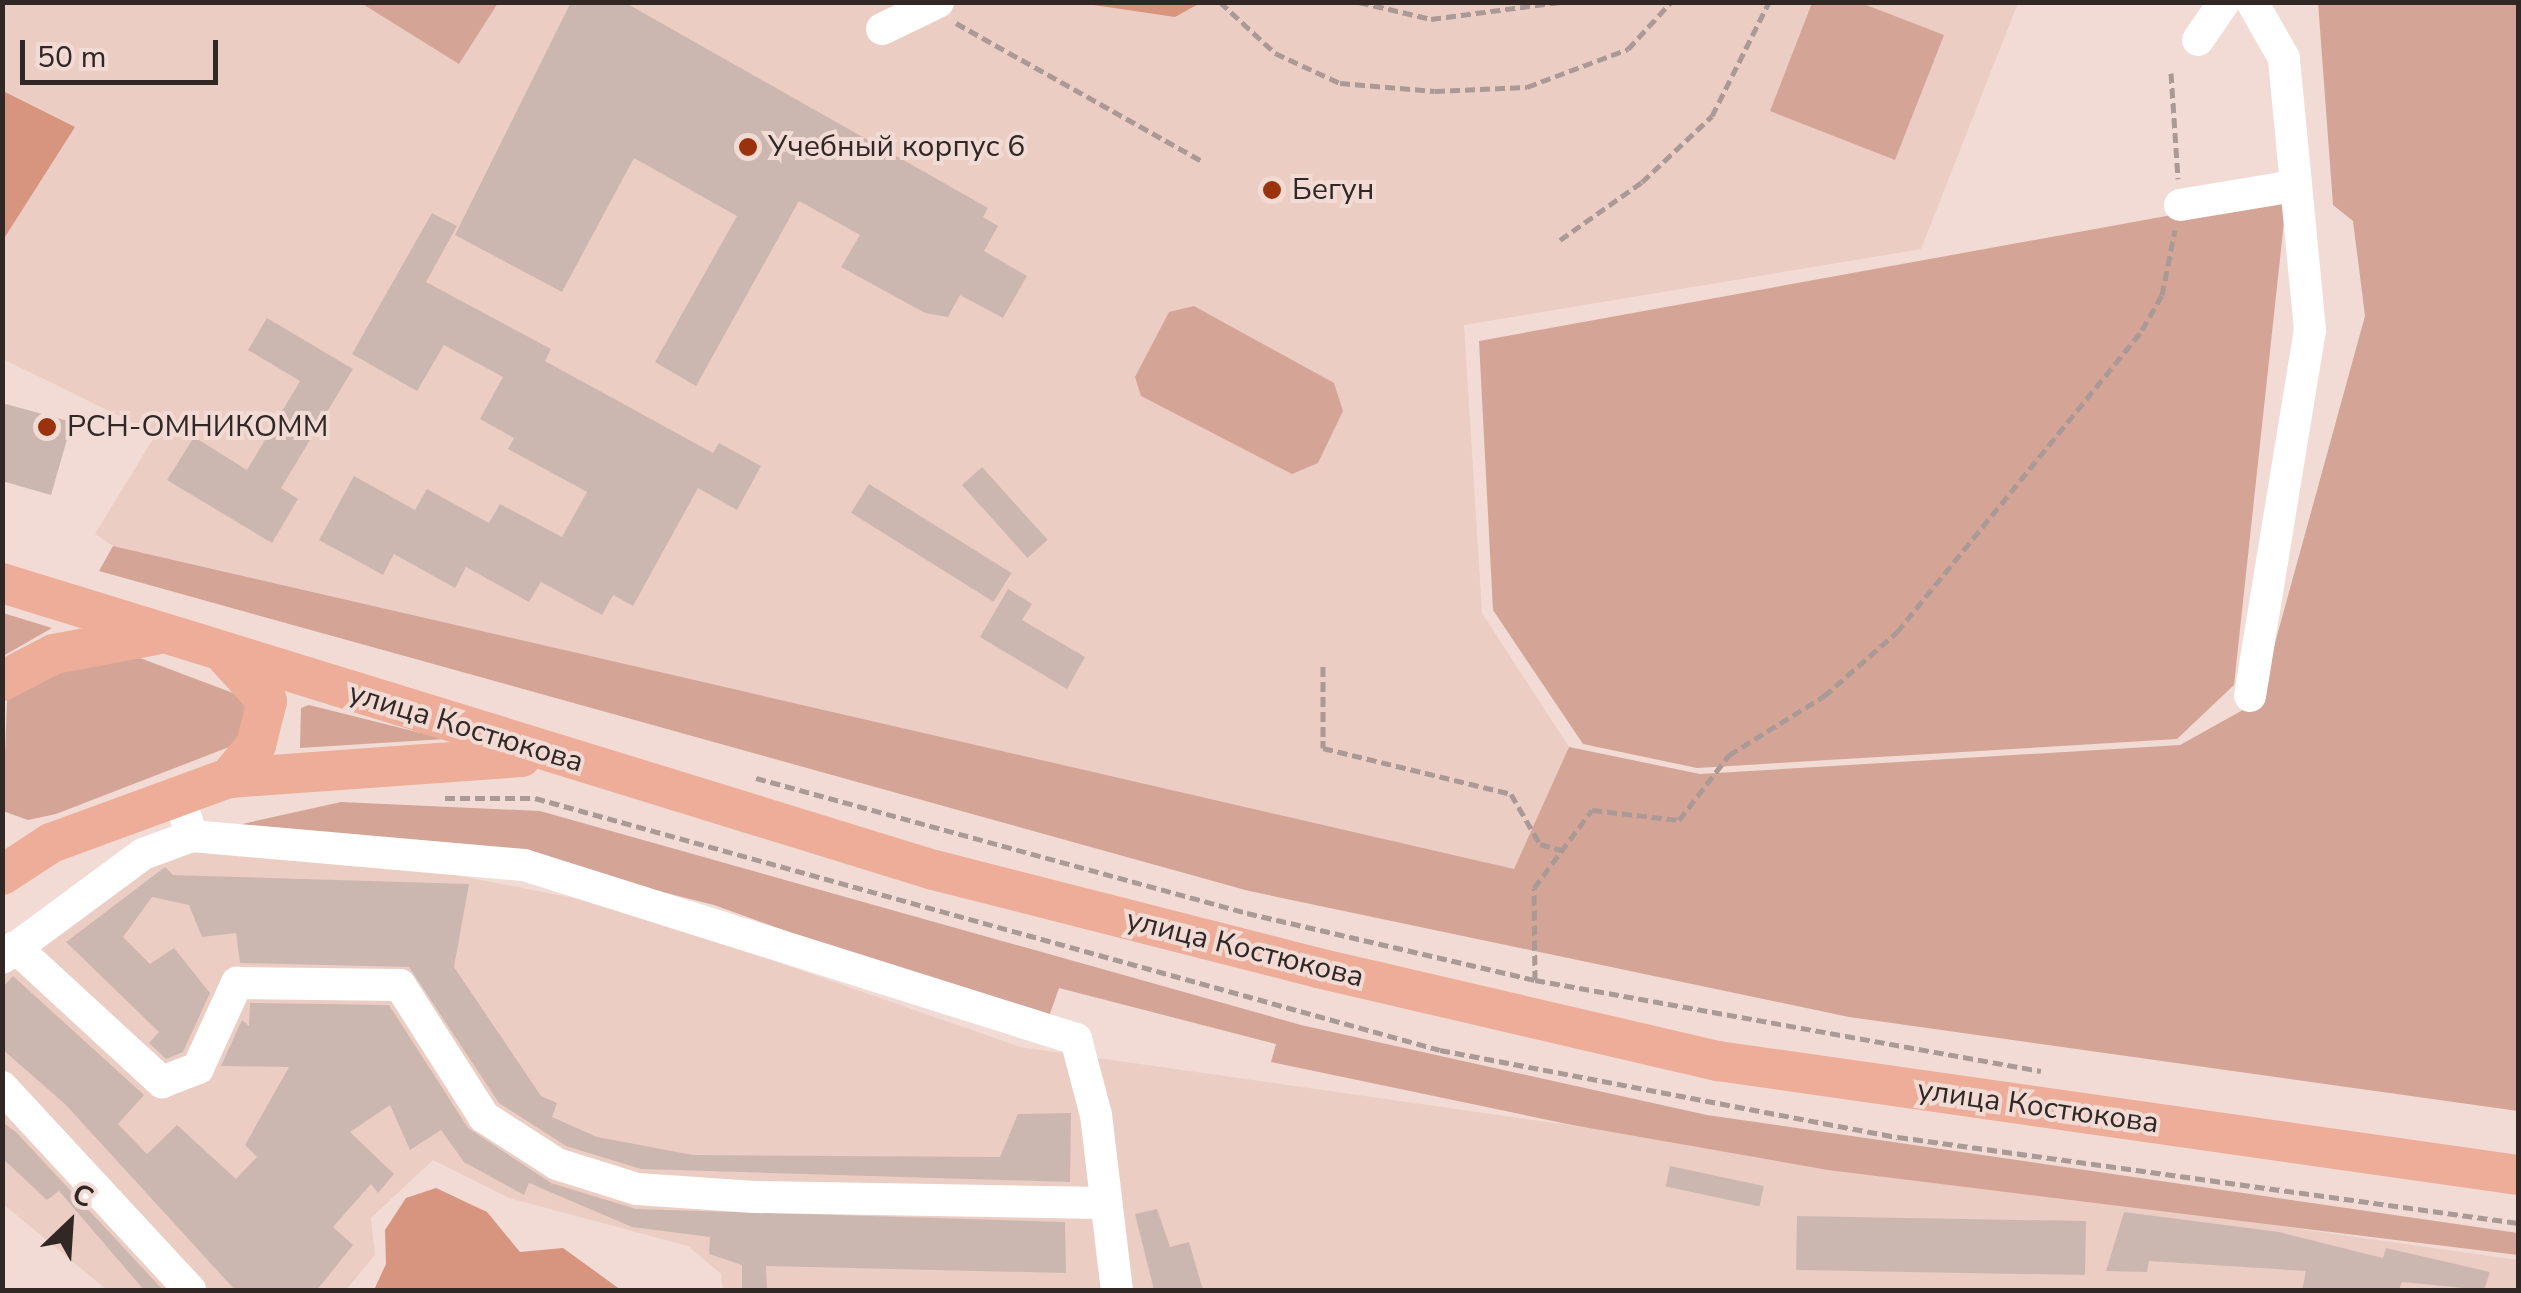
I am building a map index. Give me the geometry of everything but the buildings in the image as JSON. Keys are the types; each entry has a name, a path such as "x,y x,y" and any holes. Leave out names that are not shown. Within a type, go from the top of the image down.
{"main road":[{"name":"улица Костюкова","path":"2,583 934,870 1718,1061 2518,1175"},
{"path":"2,680 54,654 164,634"},
{"path":"220,652 254,677 267,700 256,744 230,778"},
{"path":"2,875 51,843 230,778 431,757 560,757"},
{"path":"2,845 51,843"}],"street":[{"path":"2198,40 2224,2"},
{"path":"2250,696 2310,330 2293,186 2284,58 2252,2"},
{"path":"882,29 935,6"},
{"path":"2180,205 2293,186"},
{"path":"178,794 192,836"},
{"path":"1101,1202 756,1197 637,1189 589,1174 484,1117 400,984 237,983 198,1068 162,1082 9,953 142,854 192,836 524,865 1076,1039 1096,1115 1101,1202 1118,1290"},
{"path":"2,1086 190,1290"}],"path":[{"path":"1220,2 1275,52 1340,84 1435,91 1544,81 1628,49 1670,2"},
{"path":"1358,2 1431,19 1560,2"},
{"path":"1560,240 1642,182 1712,116 1770,2"},
{"path":"935,6 1202,160"},
{"path":"1535,980 1534,888 1592,810 1679,820 1729,755 1824,696 1897,632 2142,330 2162,295 2180,205 2171,73"},
{"path":"1322,666 1323,748 1510,794 1540,844 1565,851"},
{"path":"736,772 1247,913 1535,980 2050,1072"}],"shaded area":[{"path":"1080,2 1202,2 1175,17 1080,3"},
{"path":"2318,2 2518,3 2518,1111 1849,1017 1249,891 99,571 113,546 1514,869 1569,747 1700,774 2180,745 2259,701 2365,316 2353,221 2333,205"},
{"path":"3,3 2018,3 1921,249 1464,325 1482,613 1569,747 1514,870 113,546 95,534 156,434 3,359"},
{"path":"361,3 498,3 459,64"},
{"path":"1812,3 1861,3 1944,35 1895,160 1770,111"},
{"path":"3,91 75,127 3,240"},
{"path":"2287,194 2234,685 2177,739 1697,768 1583,744 1493,610 1479,341"},
{"path":"1194,306 1334,383 1343,411 1318,463 1292,474 1141,396 1135,377 1169,312"},
{"path":"3,613 52,628 3,656"},
{"path":"140,658 241,696 248,715 242,742 56,814 28,820 3,811 7,699 56,669"},
{"path":"309,705 445,739 300,748 301,708"},
{"path":"341,802 540,811 1301,1025 1707,1115 2518,1233 2518,1255 1828,1170 1572,1125 1271,1062 1276,1044 1059,988 1046,1025 714,905 528,858 224,828"},
{"path":"171,846 419,868 620,907 1020,1047 2518,1260 2518,1290 723,1290 721,1274 688,1246 509,1198 433,1160 371,1218 375,1255 346,1290 107,1290 3,1204 3,946"},
{"path":"436,1188 487,1212 520,1252 563,1248 621,1290 374,1290 386,1264 385,1230 406,1198"}],"place":[{"name":"Учебный корпус 6","path":"748,147"},
{"name":"Бегун","path":"1272,190"},
{"name":"РСН-ОМНИКОММ","path":"47,427"}]}
